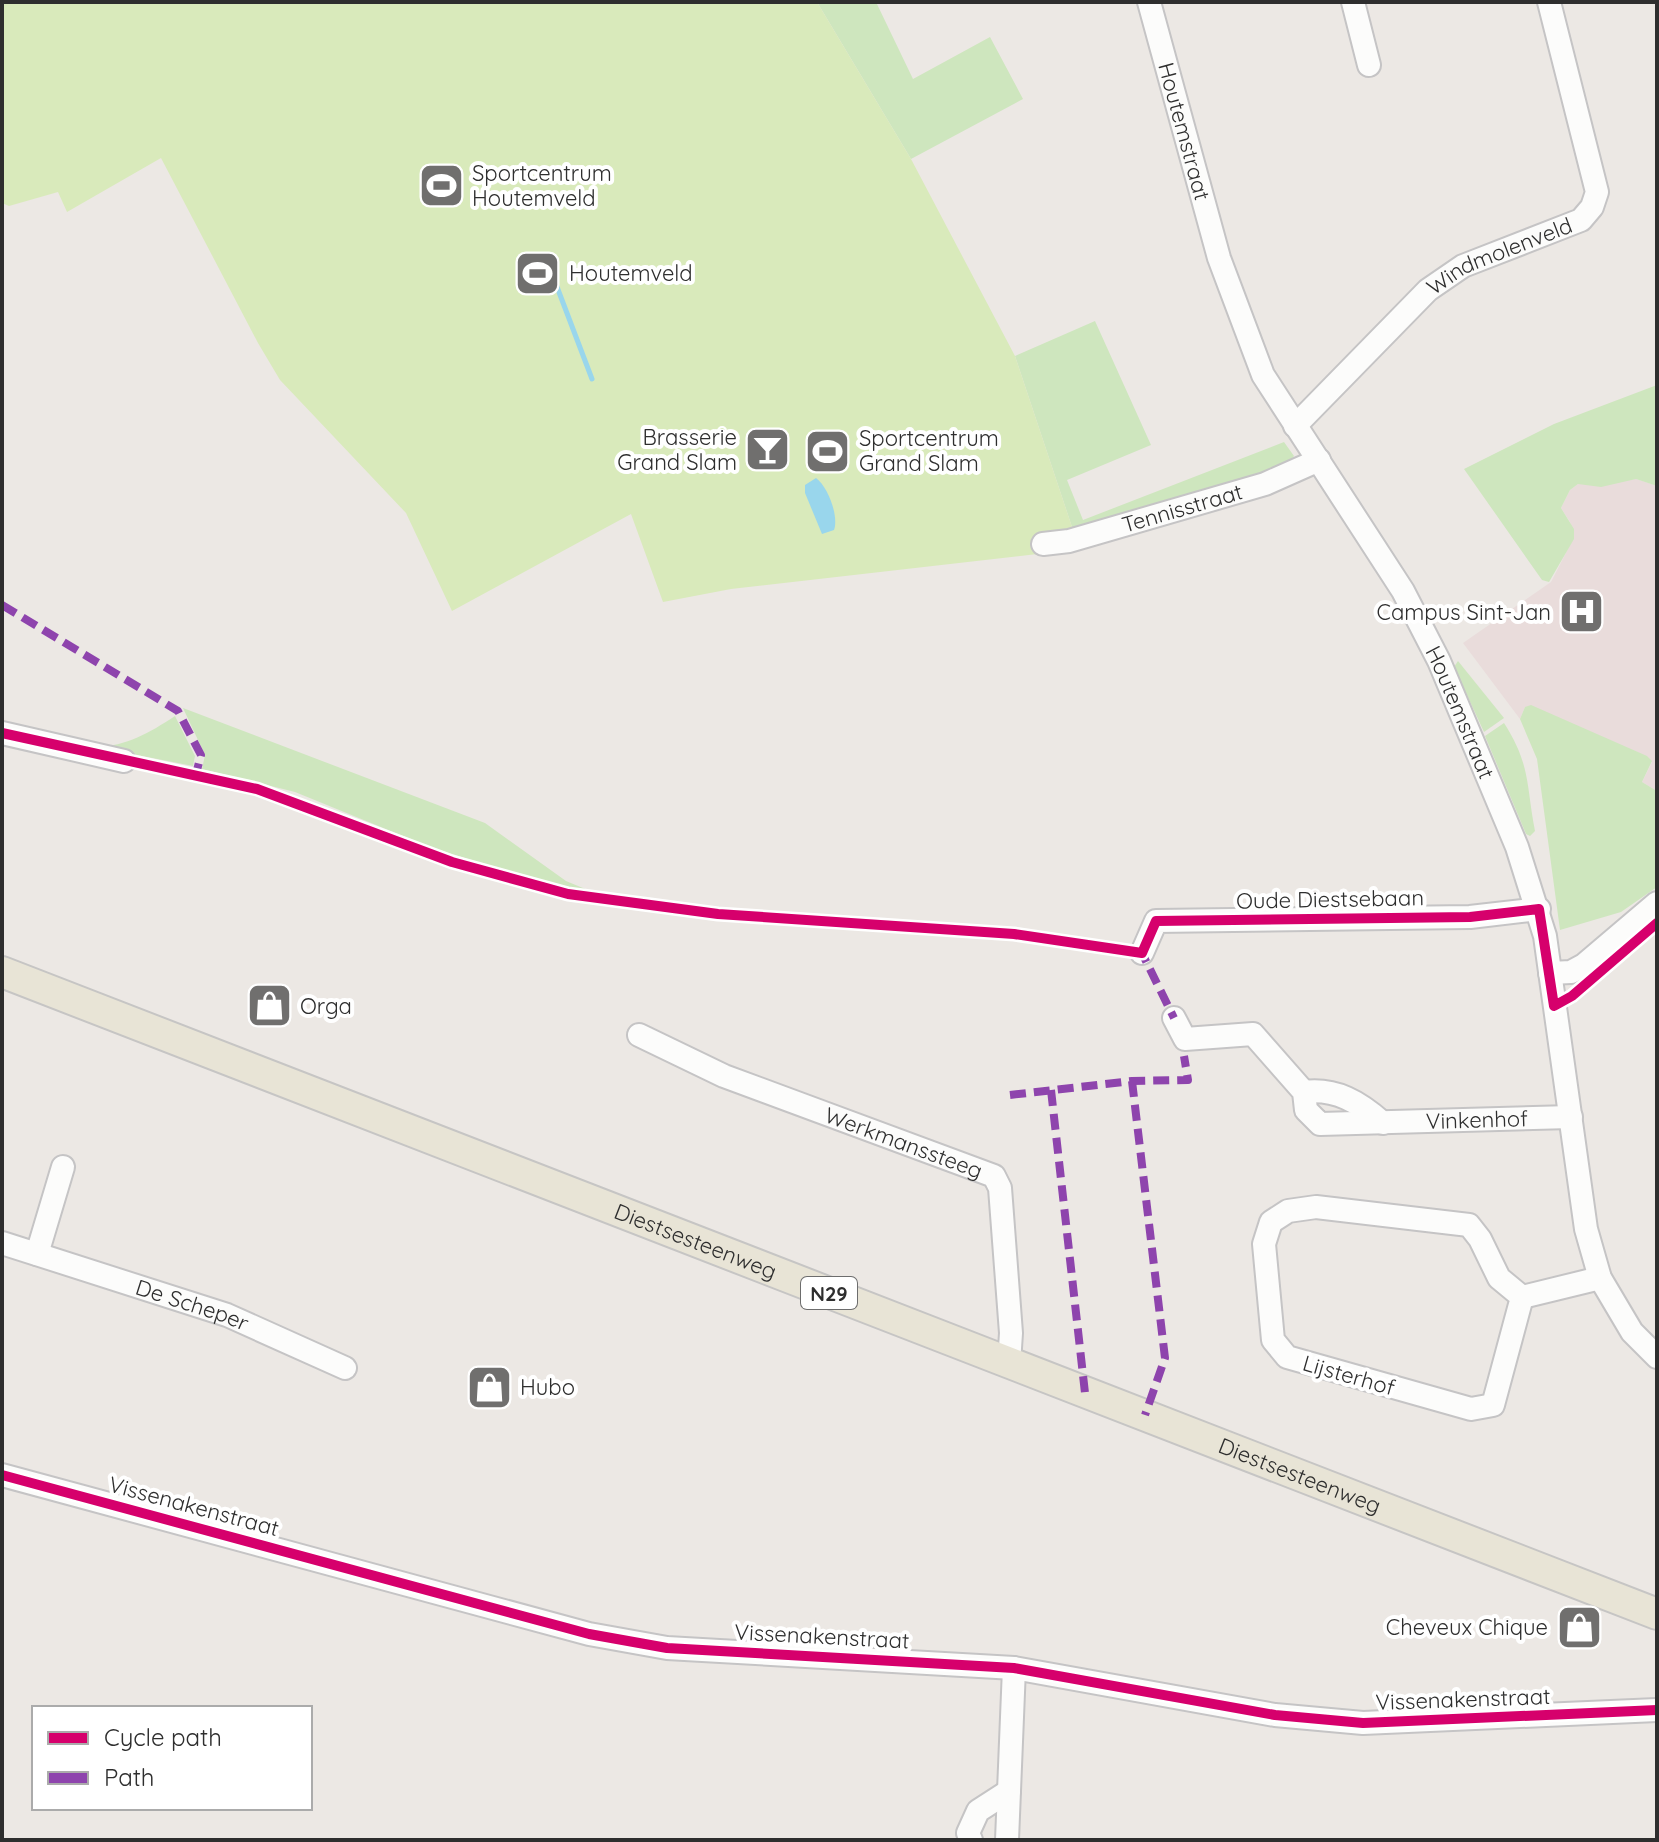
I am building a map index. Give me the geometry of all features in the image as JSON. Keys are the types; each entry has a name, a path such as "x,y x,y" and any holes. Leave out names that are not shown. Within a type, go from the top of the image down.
{"main road":[{"name":"Diestsesteenweg","path":"2,972 1657,1614"}],"street":[{"name":"Houtemstraat","path":"1149,2 1234,305 1263,375 1382,554 1439,661 1479,753 1539,909 1571,1117 1580,1200 1600,1278 1632,1332 1657,1357"},
{"path":"1353,2 1369,65"},
{"name":"Windmolenveld","path":"1295,426 1428,290 1463,266 1581,220 1592,207 1597,192 1549,2"},
{"name":"Tennisstraat","path":"1043,544 1069,541 1265,484 1319,460"},
{"path":"2,733 124,761"},
{"path":"1550,973 1571,972 1584,965 1657,903"},
{"name":"Oude Diestsebaan","path":"1142,953 1156,921 1470,917 1539,909"},
{"name":"Vinkenhof","path":"1174,1018 1185,1039 1253,1034 1304,1092 1306,1110 1320,1124 1571,1117"},
{"name":"Werkmanssteeg","path":"639,1035 724,1076 994,1176 1000,1188 1011,1333 1009,1363"},
{"path":"1304,1092 1333,1092 1363,1105 1383,1123"},
{"path":"37,1254 63,1167"},
{"name":"Lijsterhof","path":"1316,1207 1469,1225 1480,1239 1499,1278 1522,1297 1493,1405 1471,1409 1287,1357 1273,1340 1264,1244 1271,1222 1288,1211 1316,1207"},
{"name":"De Scheper","path":"2,1243 227,1315 345,1368"},
{"path":"1522,1297 1600,1278"},
{"name":"Vissenakenstraat","path":"2,1475 589,1634 667,1648 1014,1668 1275,1715 1363,1723 1657,1710"},
{"path":"1007,1840 1014,1668"},
{"path":"971,1840 968,1833 978,1811 1009,1791"}],"shaded area":[{"name":"Campus Sint-Jan","path":"1636,479 1657,486 1657,791 1642,782 1652,762 1525,707 1520,719 1463,643 1551,582 1573,539 1570,522 1561,508 1570,490 1578,484"}],"green space":[{"name":"Houtemveld","path":"2,2 817,2 911,159 1015,356 1073,530 1063,551 731,589 663,602 631,514 452,611 406,513 280,380 161,158 67,212 58,192 9,206 2,203"},
{"path":"817,2 876,2 913,79 990,37 1023,99 911,159"},
{"path":"1095,321 1151,445 1067,480 1083,520 1284,442 1294,456 1288,464 1073,530 1015,356"},
{"path":"1657,385 1657,486 1636,479 1601,487 1578,484 1570,490 1561,508 1574,529 1574,539 1549,582 1542,580 1464,469 1554,424"},
{"path":"1458,661 1504,718 1484,732 1454,667"},
{"path":"1531,705 1647,756 1652,761 1642,782 1657,791 1657,887 1621,912 1560,930 1537,759 1520,719 1525,707"},
{"path":"183,708 485,823 566,881 595,893 518,875 430,847 295,792 202,769 205,755"},
{"path":"175,716 195,756 193,766 96,747 137,738"},
{"path":"1504,723 1519,751 1526,776 1535,831 1530,836 1526,834 1485,736"}],"water":[{"path":"816,478 828,495 835,517 834,530 822,534 805,493 805,485"}],"waterway":[{"path":"554,279 592,379"}],"marked path":[{"path":"2,605 178,711 201,755 196,774"},
{"path":"1136,952 1142,953 1174,1018"},
{"path":"1010,1095 1132,1081 1188,1080 1184,1056"},
{"path":"1132,1081 1165,1358 1145,1415"},
{"path":"1051,1090 1085,1393"}],"cycle path":[{"path":"2,733 257,789 452,862 568,894 718,914 1014,934 1142,953 1156,921 1470,917 1539,909 1554,1006 1572,996 1657,923"},
{"path":"2,1475 589,1634 667,1648 1014,1668 1275,1715 1363,1723 1657,1710"}],"place":[{"name":"Sportcentrum Houtemveld","path":"441,186"},
{"name":"Houtemveld","path":"538,273"},
{"name":"Brasserie Grand Slam","path":"768,450"},
{"name":"Sportcentrum Grand Slam","path":"828,451"},
{"name":"Campus Sint-Jan","path":"1582,612"},
{"name":"Orga","path":"269,1006"},
{"name":"Hubo","path":"489,1387"},
{"name":"Cheveux Chique","path":"1579,1627"}]}
